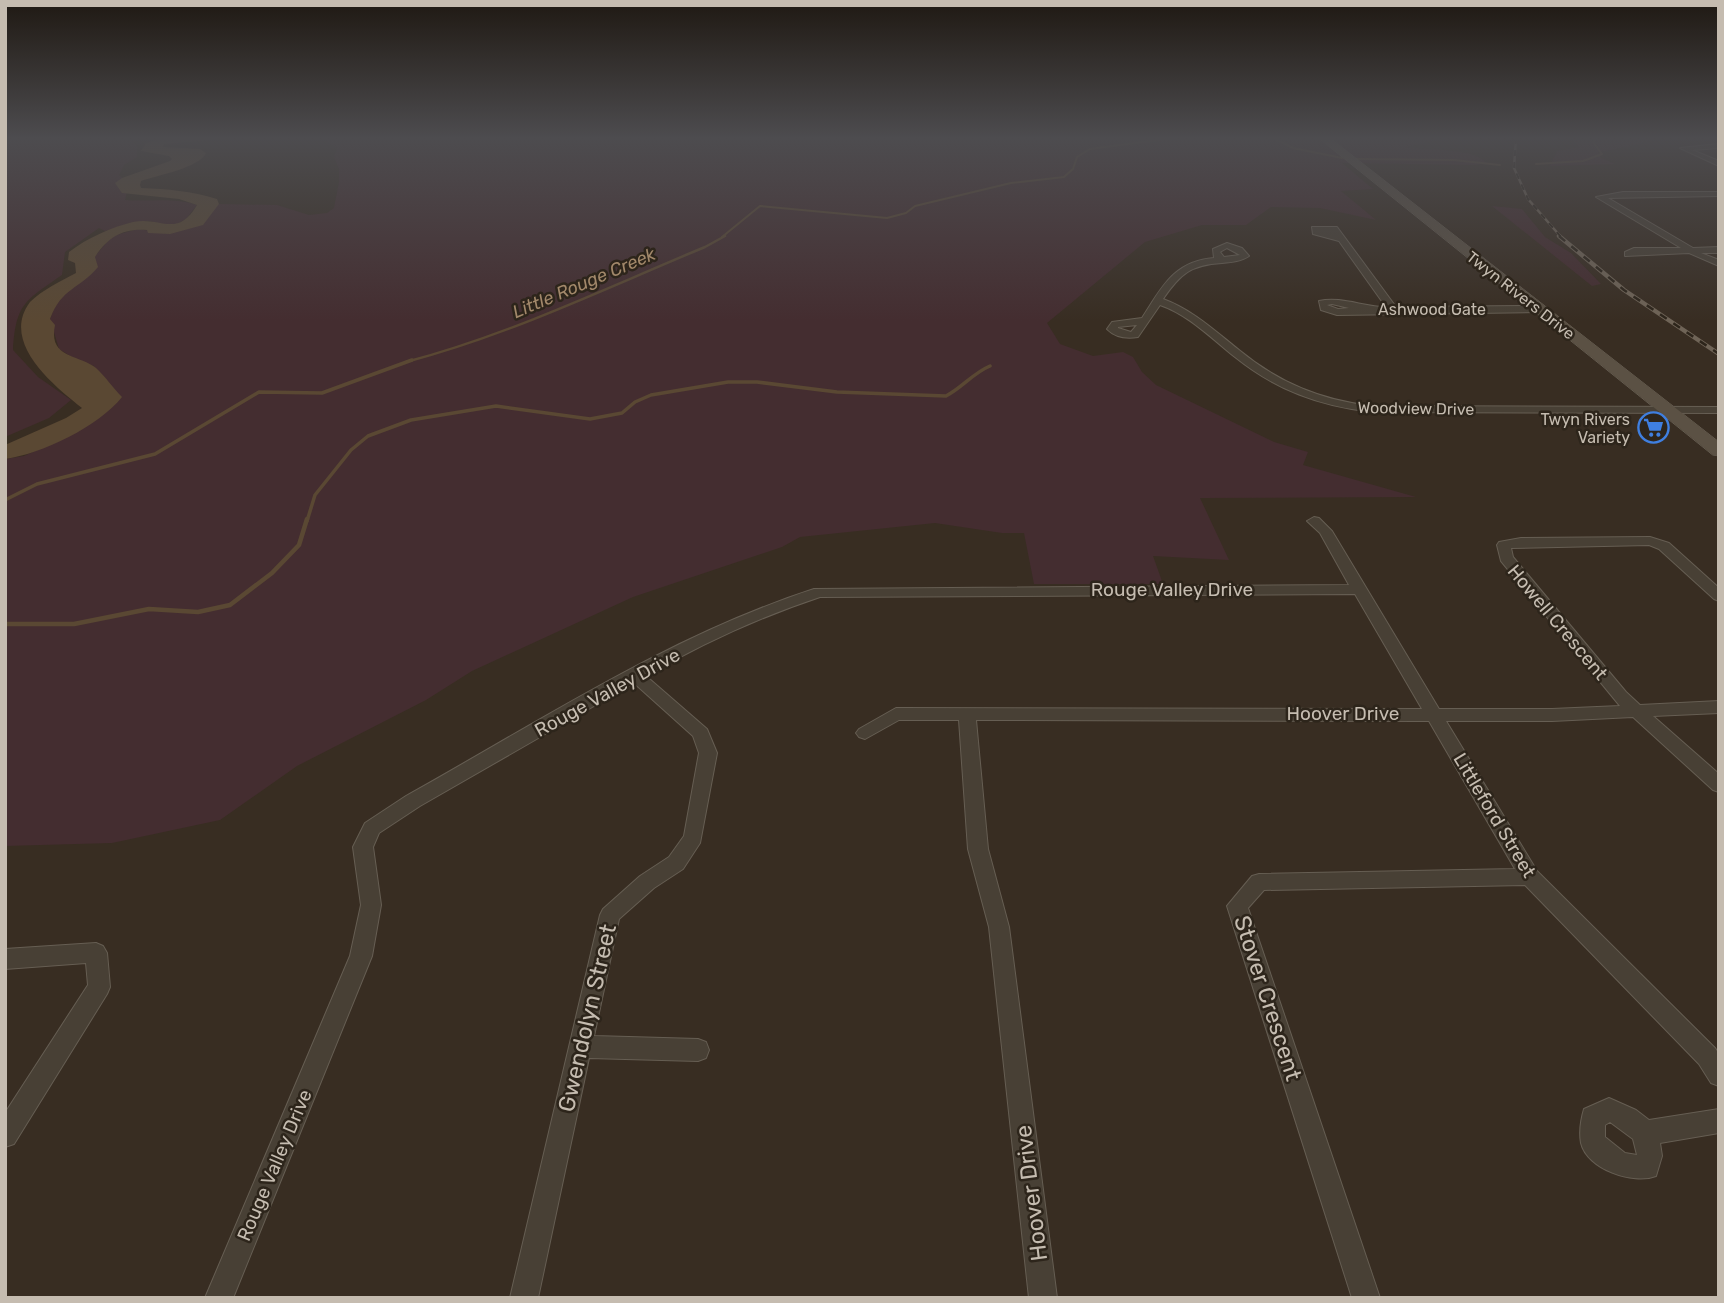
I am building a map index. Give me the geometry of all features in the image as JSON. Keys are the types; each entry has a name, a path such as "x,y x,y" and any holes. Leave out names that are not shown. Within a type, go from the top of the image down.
{"street":[{"name":"Twyn Rivers Drive","path":"1401,199 1719,451"},
{"path":"1603,199 1690,251 1719,263"},
{"path":"1342,239 1393,309"},
{"path":"1628,254 1634,251 1719,250"},
{"path":"1144,321 1156,300 1194,264 1222,260"},
{"name":"Woodview Drive","path":"1156,300 1173,305 1209,329 1238,354 1293,392 1344,407 1372,410 1719,410"},
{"name":"Ashwood Gate","path":"1367,310 1540,309"},
{"name":"Littleford Street","path":"1314,520 1325,531 1530,877 1707,1056 1719,1076"},
{"name":"Howell Crescent","path":"1638,712 1586,657 1514,568 1506,558 1504,545 1521,542 1650,541 1664,546 1719,596"},
{"name":"Rouge Valley Drive","path":"219,1298 360,956 371,905 363,846 372,828 413,801 675,652 789,602 819,592 1358,589"},
{"name":"Gwendolyn Street","path":"524,1298 610,915 647,882 676,863 693,838 708,753 701,733 636,676"},
{"name":"Hoover Drive","path":"864,733 896,714 1552,715 1719,707"},
{"path":"1638,712 1719,785"},
{"name":"Hoover Drive","path":"967,715 978,849 999,928 1043,1298"},
{"name":"Stover Crescent","path":"1366,1298 1237,906 1259,882 1530,877"},
{"path":"5,959 96,953 99,987 5,1135"},
{"path":"579,1047 698,1050"},
{"path":"1646,1133 1719,1121"}],"shaded area":[{"path":"5,199 171,200 197,205 186,219 177,224 165,225 149,221 105,231 99,228 65,252 62,275 31,298 20,312 13,350 38,377 71,400 49,418 5,437"},
{"path":"179,199 216,199 219,204 203,225 170,234 148,233 147,230 123,232 111,239 95,257 98,267 65,295 50,319 55,325 54,336 60,350 96,368 122,397 99,418 69,437 36,451 5,459 5,445 82,408 45,375 26,347 21,332 22,317 30,302 76,273 75,263 68,260 69,252 84,242 133,222 175,224 182,221 197,205"},
{"path":"336,199 1350,199 1376,220 1320,208 1271,207 1246,225 1202,225 1145,242 1047,323 1060,344 1093,356 1123,352 1133,357 1142,372 1156,385 1274,442 1308,452 1303,465 1416,497 1200,498 1229,560 1153,556 1163,584 1034,584 1024,533 1002,533 935,523 800,537 782,547 633,597 472,671 426,700 297,766 220,820 112,843 5,846 5,459 24,456 82,429 94,366 78,361 59,349 50,319 57,301 112,236 138,229 170,234 219,204 277,205 309,215 327,213 334,208"},
{"path":"1492,206 1522,209 1545,237 1571,253 1601,284 1592,286"}],"waterway":[{"name":"Little Rouge Creek","path":"722,237 760,206 887,218 906,213 915,206 945,199"},
{"name":"Little Rouge Creek","path":"409,361 520,325 705,247 725,236"},
{"name":"Little Rouge Creek","path":"5,500 37,484 155,454 259,392 322,393 409,361"},
{"path":"307,521 315,495 351,450 368,436 411,420 496,406 590,419 622,413 635,402 651,395 728,382 757,382 837,392 946,396 990,366"},
{"path":"5,624 74,624 149,609 198,612 230,605 272,573 299,545 307,519"}],"railway":[{"path":"1528,199 1561,237"},
{"path":"1559,236 1624,290 1719,354"}],"place":[{"name":"Twyn Rivers Variety","path":"1653,428"}]}
